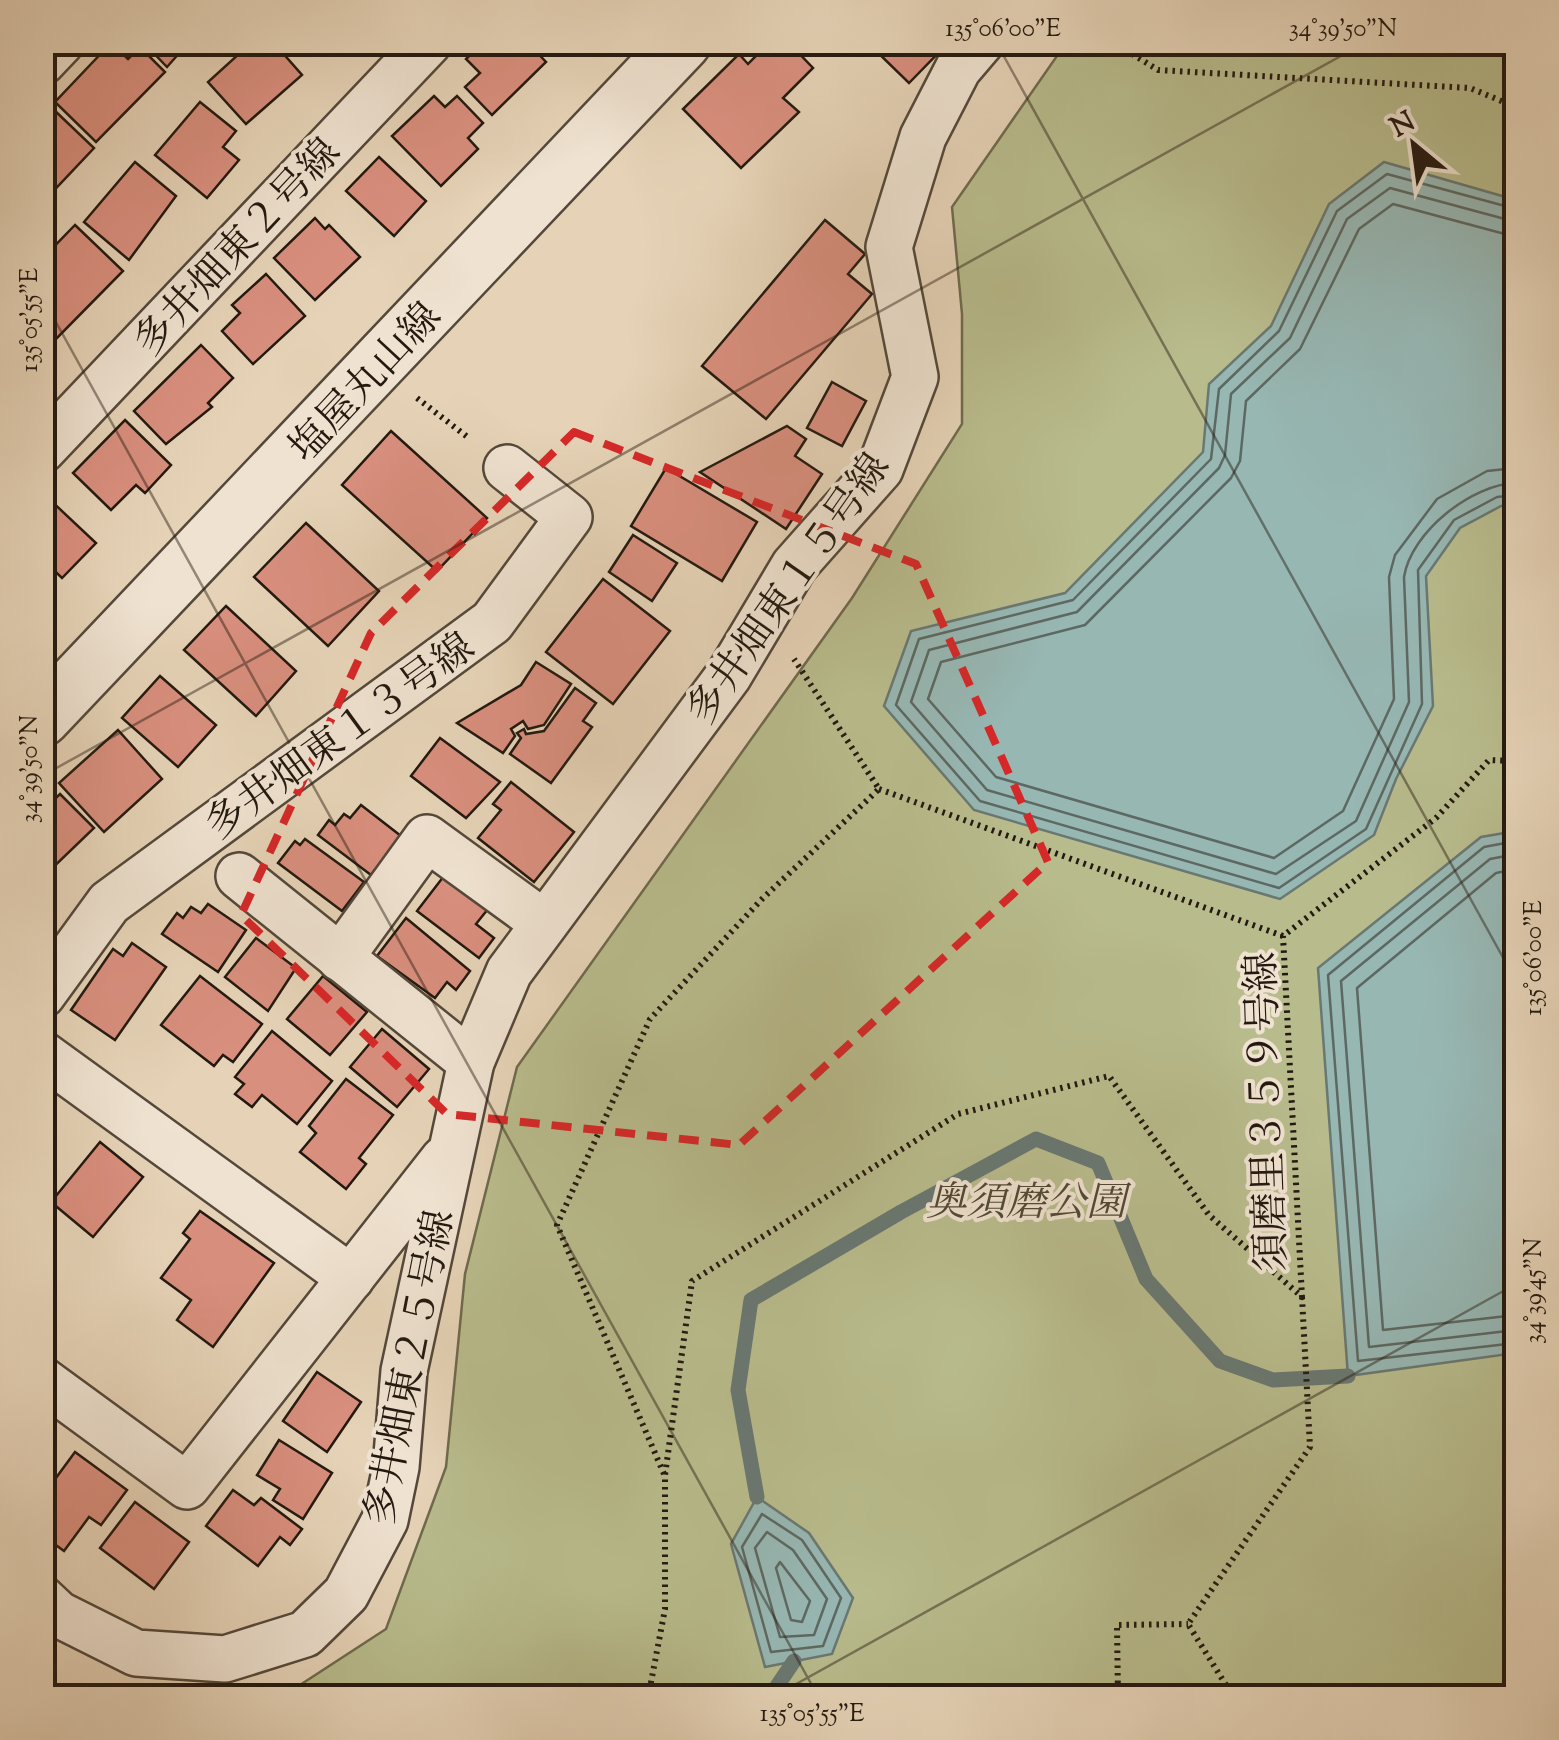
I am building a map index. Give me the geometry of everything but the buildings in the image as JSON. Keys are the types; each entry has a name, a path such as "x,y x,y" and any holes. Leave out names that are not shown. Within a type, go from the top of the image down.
{"street":[{"path":"42,62 61,42"},
{"name":"多井畑東２号線","path":"42,450 429,42"},
{"name":"塩屋丸山線","path":"42,718 683,42"},
{"name":"多井畑東１５号線","path":"448,1154 471,1062 508,972 730,675 794,566 880,469 915,377 889,247 923,137 958,69 981,42"},
{"name":"多井畑東１３号線","path":"42,996 109,903 492,622 568,517 507,468"},
{"path":"340,958 428,838 544,923"},
{"path":"239,876 471,1062"},
{"path":"42,1054 351,1278"},
{"path":"42,1380 187,1486 448,1154"},
{"name":"多井畑東２５号線","path":"42,1599 58,1614 136,1653 225,1658 305,1634 346,1594 385,1520 396,1468 404,1371 448,1154"}],"path":[{"path":"1113,42 1158,70 1470,88 1516,107"},
{"path":"408,390 507,468"},
{"path":"766,615 879,790 1283,936"},
{"name":"須磨里３５９号線","path":"1302,1297 1283,936 1436,818 1489,760 1516,762"},
{"path":"664,1475 557,1224 650,1019 762,899 879,790"},
{"name":"須磨里３５９号線","path":"648,1698 666,1609 664,1475 692,1282 958,1114 1110,1076 1210,1215 1302,1297"},
{"path":"1188,1624 1310,1446 1302,1297"},
{"path":"1118,1698 1117,1625 1188,1624"},
{"path":"1188,1624 1234,1698"}],"highlighted area":[{"path":"574,432 916,564 1048,862 739,1145 447,1114 241,915 371,633"}],"green space":[{"name":"奥須磨公園","path":"1066,43 1516,43 1516,1697 280,1698 386,1629 446,1467 465,1274 517,1067 852,598 962,424 962,314 952,207"}],"water":[{"path":"1384,162 1516,200 1516,505 1501,506 1460,528 1426,576 1433,706 1396,779 1374,835 1280,899 974,810 884,706 911,631 1065,593 1203,452 1209,384 1271,326 1329,204"},
{"path":"1516,831 1516,1353 1348,1376 1318,968 1481,837"},
{"path":"757,1497 809,1533 853,1598 832,1654 765,1667 731,1544"}],"waterway":[{"path":"757,1497 738,1390 751,1300 1036,1139 1098,1163 1146,1279 1220,1361 1273,1380 1348,1376"},
{"path":"769,1698 794,1661"}]}
